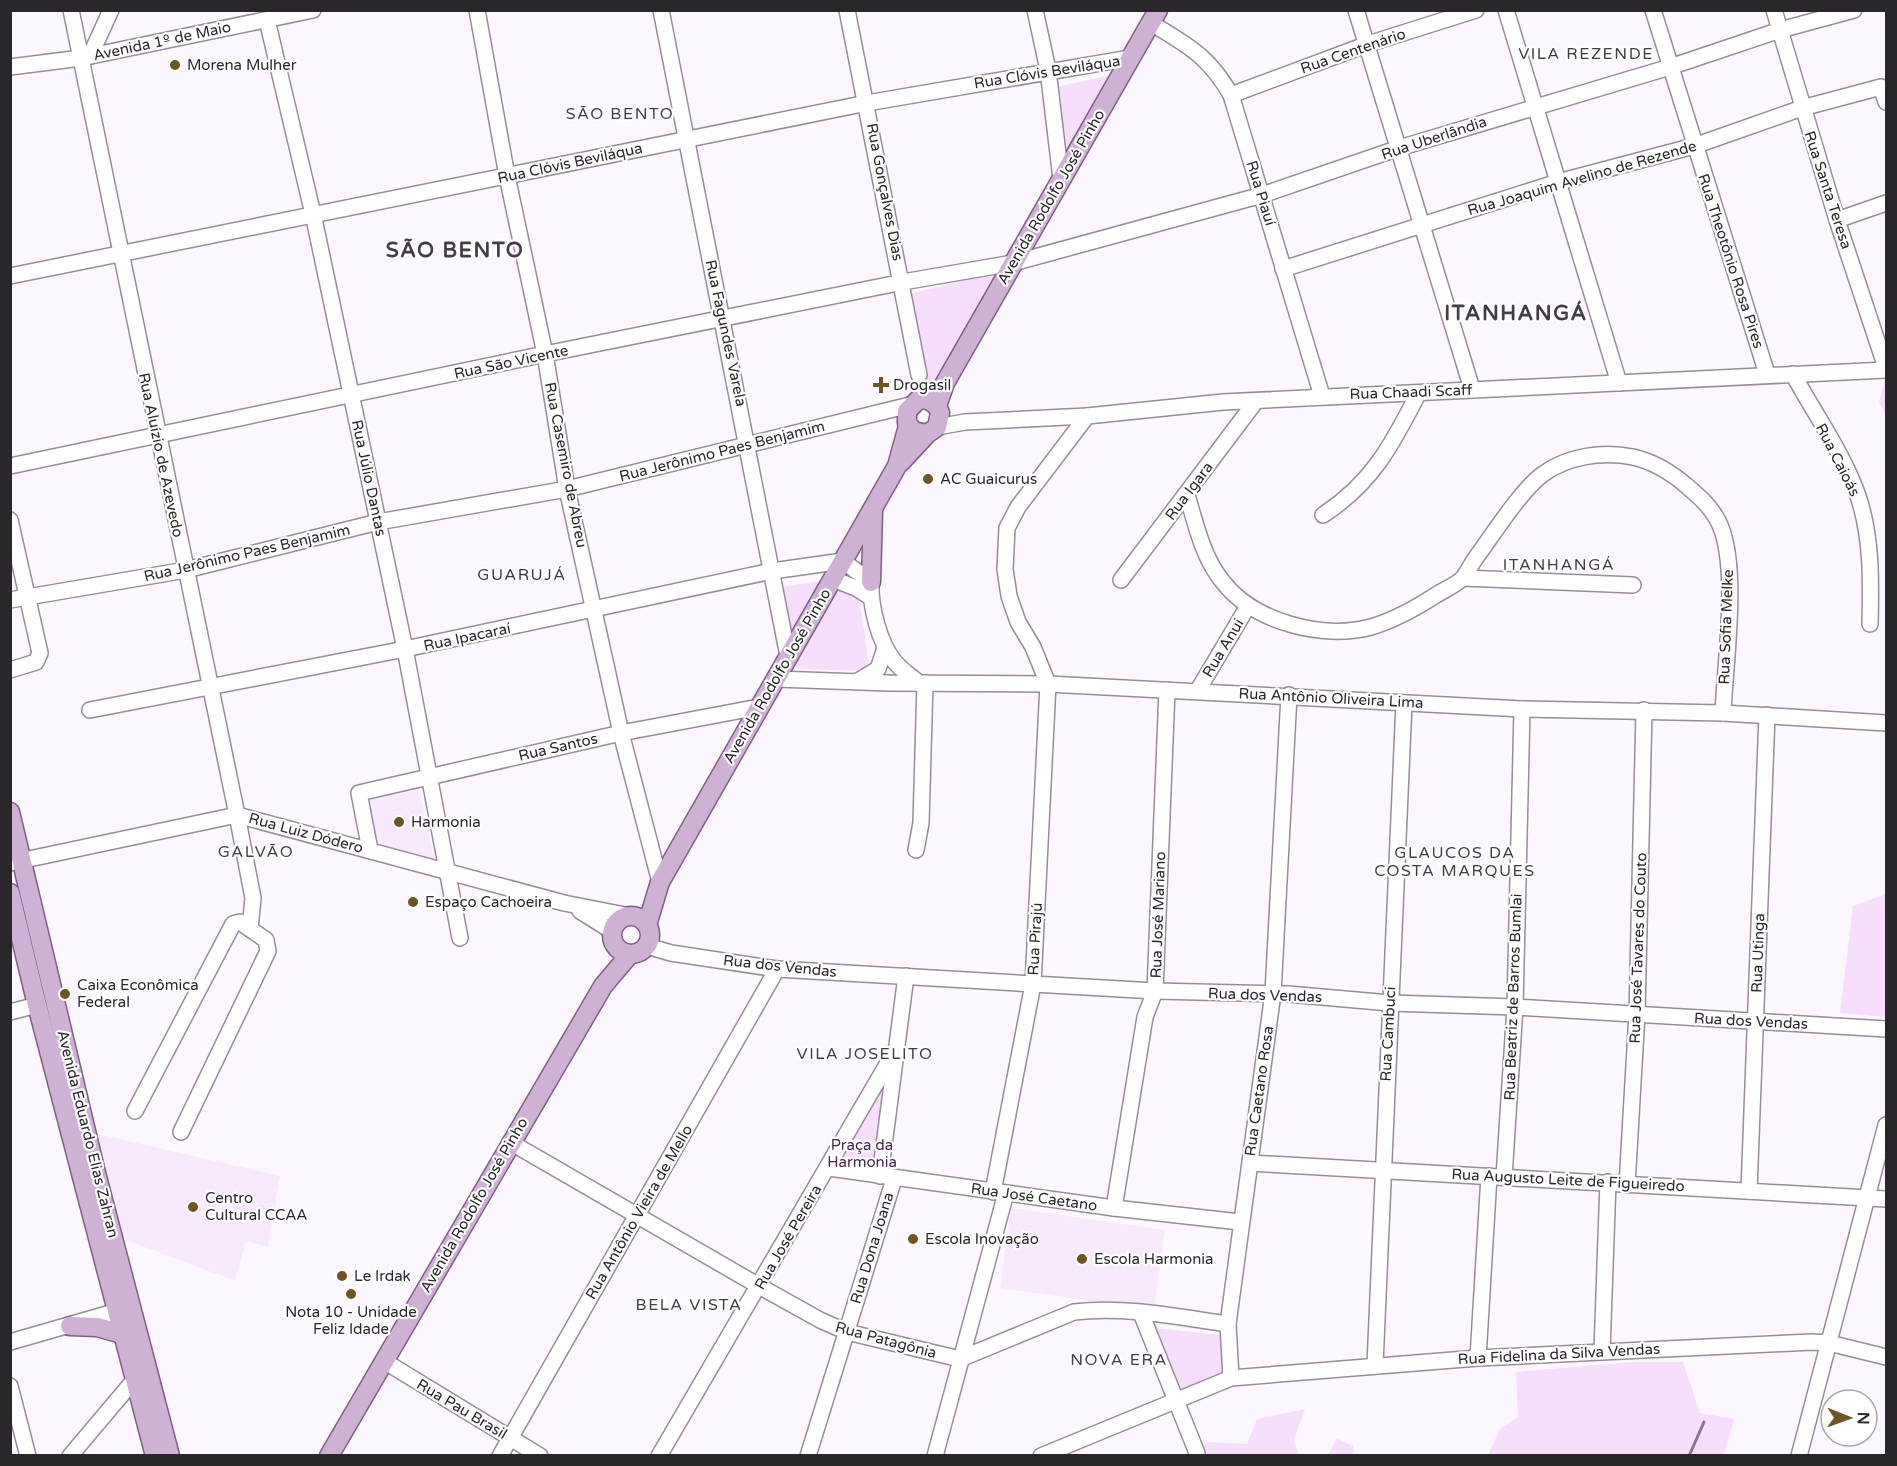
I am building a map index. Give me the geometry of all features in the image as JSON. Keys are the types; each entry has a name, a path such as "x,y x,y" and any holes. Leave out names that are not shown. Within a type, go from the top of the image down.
{"main road":[{"name":"Avenida Rodolfo José Pinho","path":"937,406 945,383 1154,17"},
{"name":"Avenida Rodolfo José Pinho","path":"636,919 659,885 897,466 911,414 945,383"},
{"path":"929,400 937,406 940,413 932,430 913,431 911,414 929,400"},
{"name":"Avenida Rodolfo José Pinho","path":"897,466 932,430"},
{"path":"871,589 873,509"},
{"name":"Avenida Eduardo Elias Zahran","path":"10,812 17,861 96,1173 123,1309 122,1334 155,1455"},
{"name":"Avenida Eduardo Elias Zahran","path":"10,893 37,1005 123,1309 170,1455"},
{"path":"603,986 613,937 619,920 636,919 649,941 639,952 630,954 620,951 613,937"},
{"path":"603,986 630,954"},
{"name":"Avenida Rodolfo José Pinho","path":"329,1455 603,986"},
{"path":"70,1326 97,1327 122,1334"}],"street":[{"name":"Rua Aluízio de Azevedo","path":"70,10 85,57 156,435 237,815 253,898 250,929"},
{"path":"85,57 111,10"},
{"name":"Avenida 1º de Maio","path":"10,67 85,57 314,10"},
{"name":"Rua Casemiro de Abreu","path":"477,10 507,176 545,354 567,489 596,610 621,733 659,885"},
{"name":"Rua Fagundes Varela","path":"661,10 788,656"},
{"name":"Rua Gonçalves Dias","path":"847,10 903,282 919,375"},
{"path":"1035,10 1048,70 1061,179"},
{"path":"1356,10 1472,389"},
{"name":"Rua Centenário","path":"1231,95 1368,44 1476,10"},
{"path":"1506,10 1619,383"},
{"name":"Rua Theotônio Rosa Pires","path":"1653,10 1767,374"},
{"name":"Rua Santa Teresa","path":"1774,10 1837,220 1887,369"},
{"name":"Rua Uberlândia","path":"1013,263 1262,195 1399,148 1670,67 1780,30 1854,10"},
{"name":"Rua Piauí","path":"1154,17 1200,53 1231,95 1322,396"},
{"name":"Rua Júlio Dantas","path":"267,20 313,214 405,650 460,938"},
{"name":"Rua Clóvis Beviláqua","path":"10,276 867,103 1048,70 1130,58"},
{"name":"Rua Joaquim Avelino de Rezende","path":"1283,269 1558,182 1694,146 1802,108 1881,87 1887,102"},
{"path":"1837,220 1887,203"},
{"name":"Rua São Vicente","path":"10,466 545,354 903,282 1013,263"},
{"name":"Rua Chaadi Scaff","path":"932,430 965,422 1086,416 1322,396 1418,394 1472,389 1887,369"},
{"name":"Rua Caioás","path":"1792,374 1858,496 1867,535 1871,579 1870,624"},
{"path":"1323,515 1349,498 1365,483 1392,445 1418,394"},
{"name":"Rua Igara","path":"1121,580 1256,401"},
{"name":"Rua Jerônimo Paes Benjamim","path":"18,599 186,570 378,522 567,489 870,416 911,414"},
{"path":"1048,684 1033,647 1018,622 1009,596 1005,569 1007,528 1018,507 1086,416"},
{"name":"Rua Sofia Melke","path":"1187,495 1209,564 1223,584 1248,606 1271,619 1303,628 1369,627 1417,608 1463,578 1510,511 1540,476 1561,462 1589,456 1622,455 1649,461 1674,474 1706,503 1719,524 1726,544 1729,587 1723,713"},
{"path":"10,520 18,599 40,658 36,662 10,670"},
{"path":"843,561 871,589 885,648 895,663 922,683 921,823 916,850"},
{"name":"Rua Ipacaraí","path":"90,710 405,650 772,571 843,561"},
{"path":"1463,578 1633,585"},
{"path":"832,579 856,588 871,589"},
{"name":"Rua Anui","path":"1198,690 1248,606"},
{"path":"856,682 878,669 885,648"},
{"name":"Rua Antônio Oliveira Lima","path":"776,679 1048,684 1198,690 1522,709 1723,713 1887,723"},
{"name":"Rua Pirajú","path":"935,1455 1000,1192 1033,984 1048,684"},
{"name":"Rua José Mariano","path":"1114,1208 1145,1017 1155,991 1167,690"},
{"name":"Rua Caetano Rosa","path":"1231,1378 1228,1324 1240,1222 1273,993 1289,695"},
{"name":"Rua Cambuci","path":"1375,1365 1404,703"},
{"name":"Rua Santos","path":"370,850 359,794 621,733 759,707"},
{"name":"Rua Beatriz de Barros Bumlai","path":"1478,1358 1515,1007 1522,709"},
{"name":"Rua José Tavares do Couto","path":"1626,1185 1637,1014 1644,710"},
{"name":"Rua Utinga","path":"1749,1191 1767,715"},
{"name":"Rua Luiz Dódero","path":"17,861 237,815 564,903 636,919"},
{"name":"Rua Luiz Dódero","path":"564,903 613,937"},
{"path":"135,1111 233,924 240,922 266,940 268,951 181,1132"},
{"name":"Rua dos Vendas","path":"646,945 670,953 777,969 1155,991 1273,993 1390,1003 1515,1007 1887,1029"},
{"name":"Rua Antônio Vieira de Mello","path":"500,1455 777,969"},
{"name":"Rua Dona Joana","path":"808,1455 847,1332 887,1178 896,1049 906,976"},
{"path":"10,1012 37,1005"},
{"name":"Rua José Pereira","path":"659,1455 829,1168 896,1049"},
{"path":"1799,1455 1887,1125"},
{"name":"Rua Patagônia","path":"510,1142 820,1320 847,1332 960,1359"},
{"name":"Rua Augusto Leite de Figueiredo","path":"1250,1163 1382,1168 1626,1185 1887,1199"},
{"name":"Rua José Caetano","path":"829,1168 887,1178 1114,1208 1240,1222"},
{"path":"1602,1351 1608,1182"},
{"path":"10,1342 123,1309"},
{"path":"960,1359 1074,1312 1093,1310 1141,1313 1228,1324"},
{"path":"1141,1313 1197,1453"},
{"name":"Rua Fidelina da Silva Vendas","path":"1041,1455 1231,1378 1478,1358 1829,1342 1887,1357"},
{"name":"Rua Pau Brasil","path":"384,1361 540,1455"},
{"path":"70,1455 135,1379"},
{"path":"10,1386 28,1455"}],"shaded area":[{"name":"Harmonia","path":"419,790 434,859 376,843 368,800"},
{"name":"Centro Cultural CCAA","path":"94,1133 280,1176 268,1247 246,1241 235,1281 118,1237"},
{"name":"Escola Harmonia","path":"1011,1208 1165,1230 1154,1310 1000,1288"}],"green space":[{"path":"1116,74 1068,153 1051,88"},
{"path":"1001,271 942,382 925,391 909,294"},
{"path":"1886,374 1886,415 1879,403"},
{"path":"829,580 858,591 870,671 797,669 789,648 778,587"},
{"path":"1886,894 1886,1017 1840,1013 1853,906"},
{"name":"Praça da Harmonia","path":"891,1065 876,1173 837,1165"},
{"path":"1153,1328 1223,1335 1223,1374 1180,1394"},
{"path":"1633,1362 1683,1362 1700,1413 1734,1419 1724,1455 1488,1455 1500,1429 1518,1417 1516,1372"},
{"path":"1305,1409 1294,1440 1299,1455 1200,1456 1206,1442 1247,1444 1257,1419"},
{"path":"1337,1438 1353,1446 1354,1455 1328,1455"}],"waterway":[{"path":"1689,1456 1704,1422"}],"place":[{"name":"Morena Mulher","path":"175,65"},
{"name":"Drogasil","path":"881,385"},
{"name":"AC Guaicurus","path":"928,479"},
{"name":"Harmonia","path":"399,822"},
{"name":"Espaço Cachoeira","path":"413,902"},
{"name":"Caixa Econômica Federal","path":"65,994"},
{"name":"Centro Cultural CCAA","path":"193,1207"},
{"name":"Escola Inovação","path":"913,1239"},
{"name":"Escola Harmonia","path":"1082,1259"},
{"name":"Le Irdak","path":"342,1276"},
{"name":"Nota 10 - Unidade Feliz Idade","path":"351,1294"}],"district":[{"name":"VILA REZENDE","path":"1586,53"},
{"name":"SÃO BENTO","path":"620,113"},
{"name":"SÃO BENTO","path":"455,250"},
{"name":"ITANHANGÁ","path":"1516,313"},
{"name":"ITANHANGÁ","path":"1559,564"},
{"name":"GUARUJÁ","path":"522,574"},
{"name":"GALVÃO","path":"256,851"},
{"name":"GLAUCOS DA COSTA MARQUES","path":"1455,861"},
{"name":"VILA JOSELITO","path":"865,1053"},
{"name":"BELA VISTA","path":"689,1304"},
{"name":"NOVA ERA","path":"1119,1359"}]}
